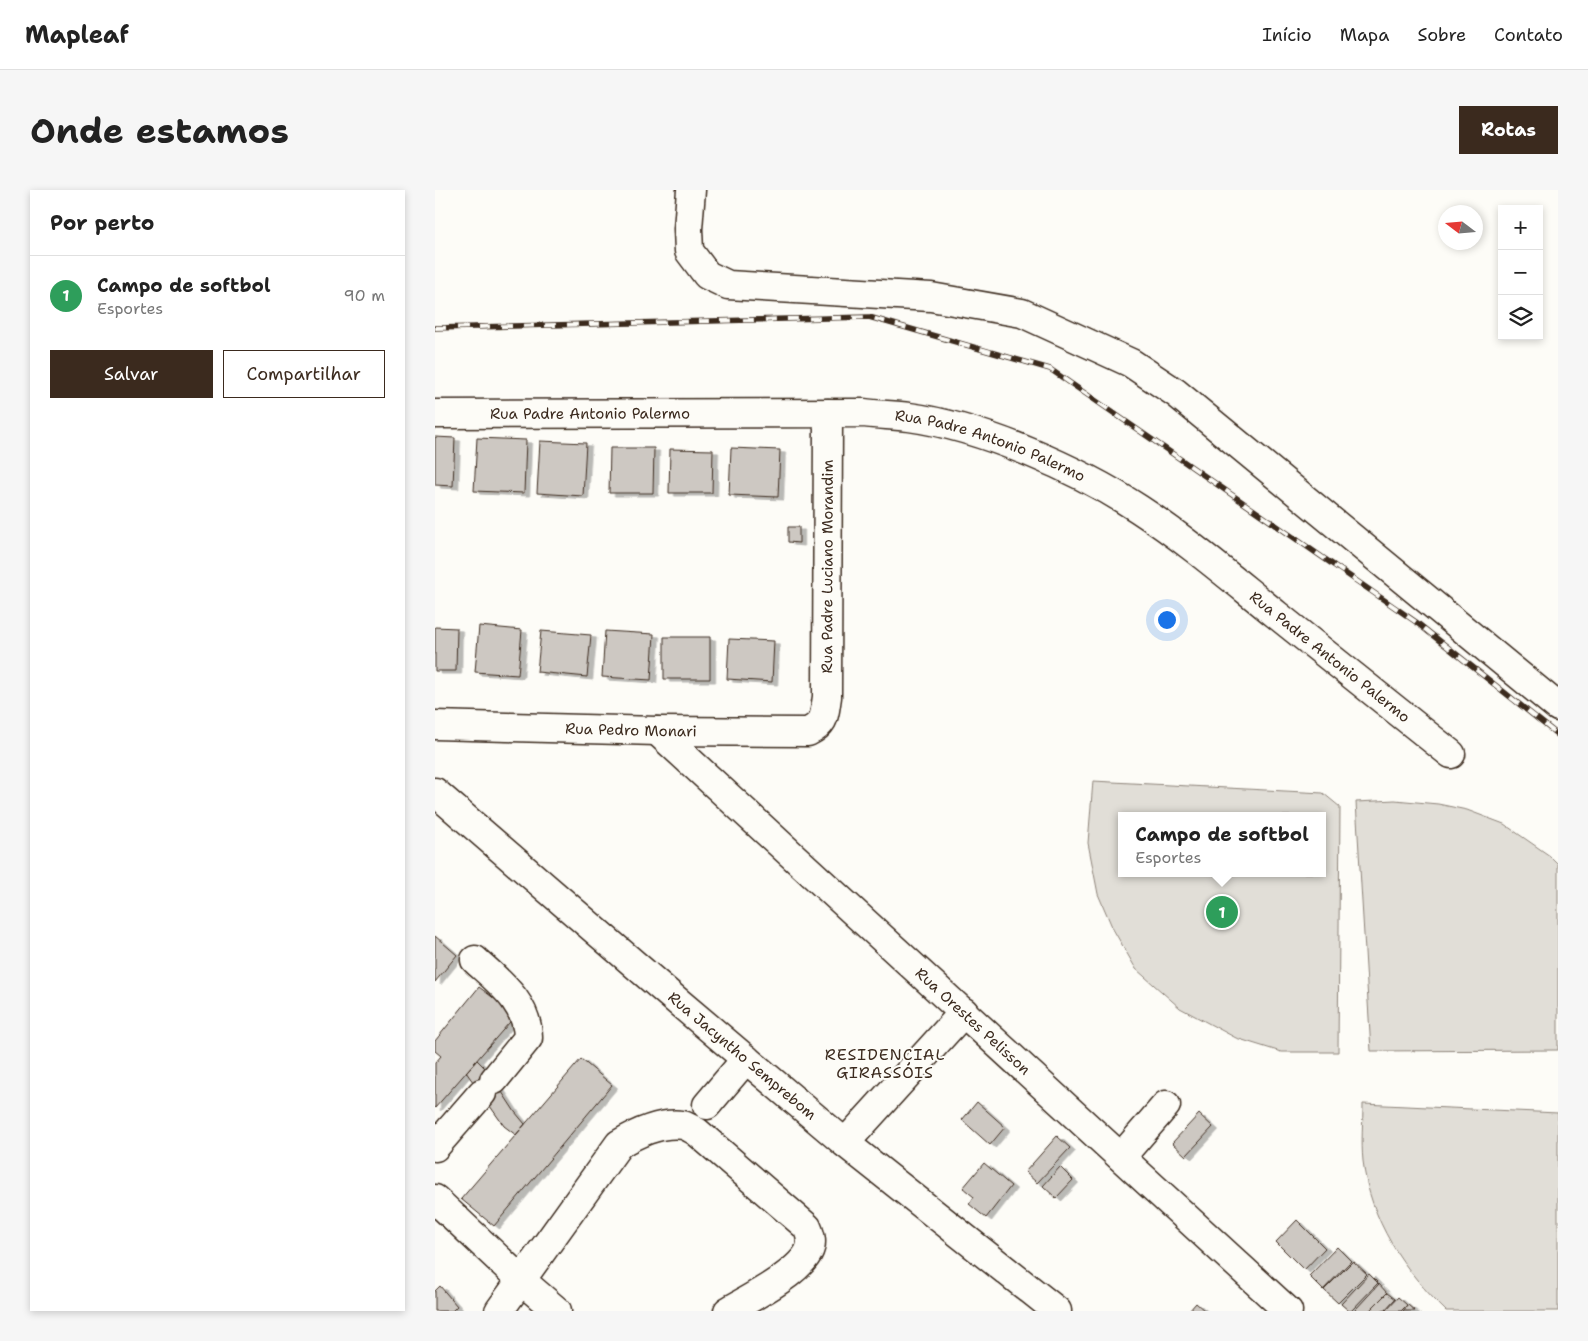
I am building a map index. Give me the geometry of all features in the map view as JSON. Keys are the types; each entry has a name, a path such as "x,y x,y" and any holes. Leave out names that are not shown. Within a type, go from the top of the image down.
{"street":[{"path":"691,190 688,229 689,251 707,275 728,285 931,296 1021,313 1131,363 1176,393 1558,708"},
{"name":"Rua Padre Luciano Morandim","path":"824,719 827,697 828,413"},
{"name":"Rua Padre Antonio Palermo","path":"435,414 864,413 909,417 953,427 1020,449 1081,476 1139,508 1192,547 1451,754"},
{"name":"Rua Pedro Monari","path":"435,725 657,731 808,732 818,727 824,719"},
{"name":"Rua Orestes Pelisson","path":"657,731 1288,1311"},
{"name":"Rua Jacyntho Semprebom","path":"435,792 845,1143 1057,1311"},
{"path":"435,1147 528,1038 527,1022 515,998 475,960"},
{"path":"845,1143 964,1012"},
{"path":"707,1105 746,1059"},
{"path":"1121,1157 1166,1105"},
{"path":"499,1311 619,1144 633,1136 653,1129 684,1125 697,1132 807,1227 812,1239 809,1252 799,1264 784,1276 728,1311"},
{"path":"435,1199 522,1281 557,1311"}],"shaded area":[{"path":"1093,781 1323,793 1340,807 1338,1052 1281,1052 1236,1038 1180,1008 1136,969 1113,929 1098,894 1088,843"},
{"path":"1395,800 1438,804 1467,810 1504,824 1550,856 1558,864 1558,1050 1371,1051 1356,802"},
{"path":"1363,1104 1558,1113 1558,1311 1446,1311 1403,1262 1381,1224 1367,1183 1363,1161"}],"building":[{"path":"435,437 455,438 453,486 435,485"},
{"path":"477,438 526,440 524,493 474,491"},
{"path":"540,441 586,443 583,496 537,493"},
{"path":"610,448 654,448 653,493 609,493"},
{"path":"731,448 780,450 778,497 729,495"},
{"path":"670,449 713,450 712,493 669,493"},
{"path":"788,527 799,527 799,543 788,542"},
{"path":"479,626 522,630 518,675 475,672"},
{"path":"435,627 457,628 456,671 435,671"},
{"path":"541,631 591,635 587,677 537,672"},
{"path":"605,631 654,634 651,680 602,677"},
{"path":"664,637 710,637 710,679 664,679"},
{"path":"729,639 774,641 772,682 727,679"},
{"path":"435,936 457,955 435,982"},
{"path":"479,987 516,1015 435,1108 435,1063 441,1056 435,1051 435,1041"},
{"path":"581,1059 612,1085 494,1226 461,1199"},
{"path":"477,1060 489,1072 525,1124 516,1135 504,1126 466,1072"},
{"path":"977,1102 1005,1127 990,1145 962,1120"},
{"path":"1199,1114 1213,1127 1186,1156 1172,1143"},
{"path":"1057,1136 1070,1148 1037,1183 1025,1172"},
{"path":"984,1163 1011,1186 986,1218 969,1204 974,1197 963,1188"},
{"path":"1060,1167 1073,1180 1056,1198 1043,1186"},
{"path":"1297,1220 1325,1248 1304,1270 1276,1242"},
{"path":"1337,1247 1351,1261 1323,1290 1309,1276"},
{"path":"1353,1261 1367,1274 1338,1303 1324,1290"},
{"path":"1369,1274 1378,1283 1349,1311 1341,1304"},
{"path":"1379,1284 1387,1293 1369,1311 1355,1310"},
{"path":"440,1286 457,1306 452,1311 435,1311 435,1291"},
{"path":"1387,1293 1395,1299 1384,1311 1369,1311"},
{"path":"1398,1297 1407,1305 1401,1311 1385,1311"},
{"path":"1196,1303 1205,1311 1189,1311"},
{"path":"1408,1305 1415,1311 1403,1311"}],"railway":[{"path":"435,328 869,317 1050,369 1416,622 1558,735"}],"place":[{"name":"Campo de softbol","path":"1222,912"}],"district":[{"name":"RESIDENCIAL GIRASSÓIS","path":"885,1063"}]}
